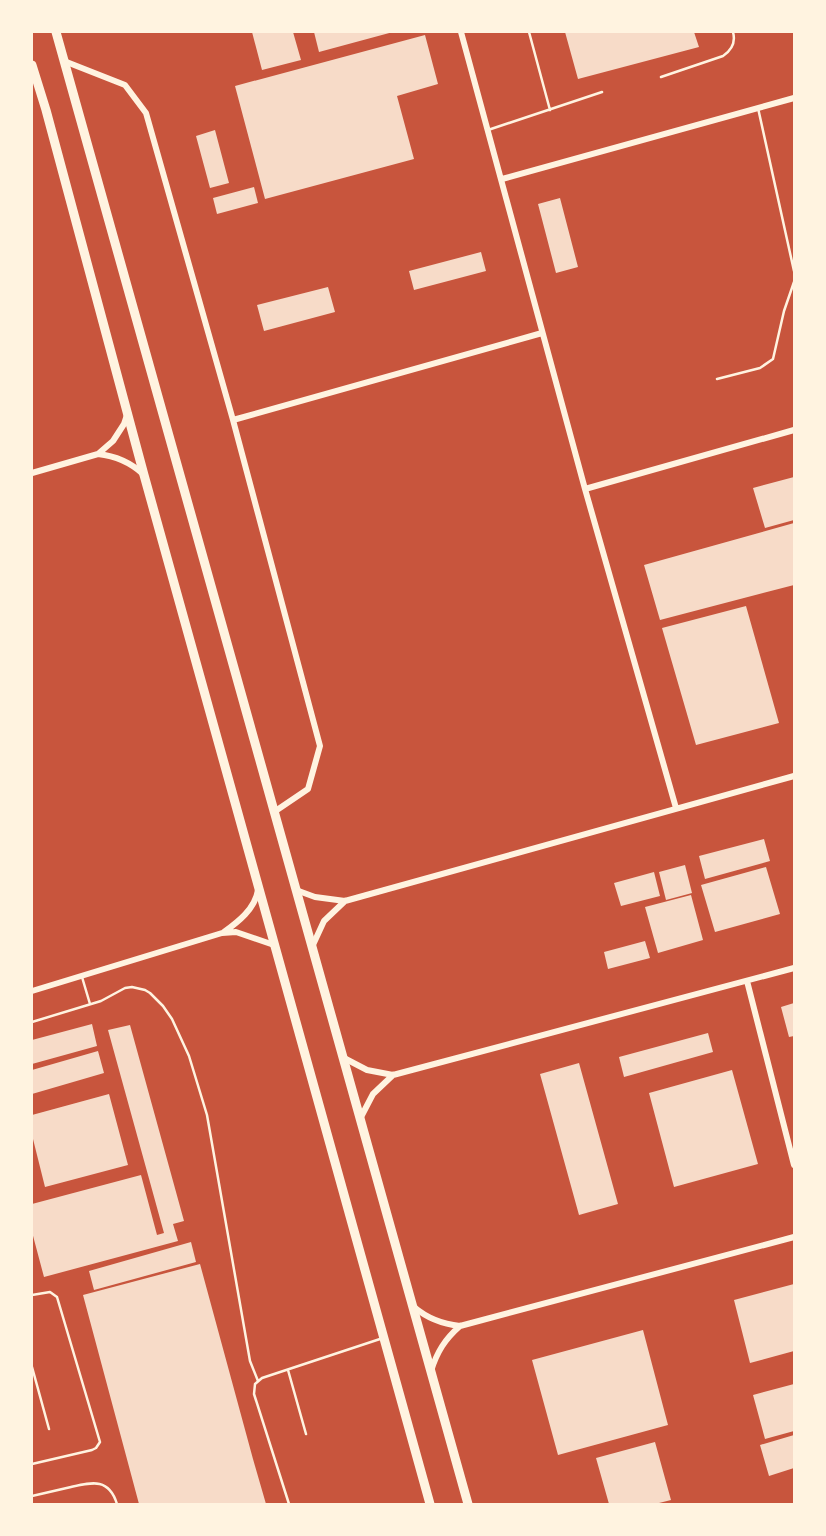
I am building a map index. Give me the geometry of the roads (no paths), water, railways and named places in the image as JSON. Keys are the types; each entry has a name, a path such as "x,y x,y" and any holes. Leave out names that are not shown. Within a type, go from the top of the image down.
{"main road":[{"path":"56,32 468,1504"},
{"path":"32,65 430,1504"}],"street":[{"path":"461,32 542,334 676,808"},
{"path":"64,61 125,85 146,113 233,420 320,746 308,789 274,813"},
{"path":"502,179 794,98"},
{"path":"233,420 542,334"},
{"path":"98,454 113,441 128,415"},
{"path":"585,489 794,430"},
{"path":"32,472 98,454 123,460 144,475"},
{"path":"296,890 325,899 345,901 794,776"},
{"path":"222,933 249,910 258,888"},
{"path":"312,947 324,921 345,901"},
{"path":"32,991 222,933 236,932 274,945"},
{"path":"344,1058 367,1070 393,1075 794,968"},
{"path":"747,981 794,1166"},
{"path":"360,1118 373,1094 393,1075"},
{"path":"412,1305 439,1322 460,1326 794,1237"},
{"path":"431,1371 438,1351 460,1326"}],"lane":[{"path":"529,32 550,110"},
{"path":"661,77 723,57 734,45 733,32"},
{"path":"488,130 602,92"},
{"path":"758,108 794,271"},
{"path":"718,379 760,368 774,359 784,312 794,282"},
{"path":"81,977 90,1004"},
{"path":"32,1022 109,998 125,988 132,987 145,990 163,1006 181,1038 207,1115 250,1361 258,1381"},
{"path":"32,1295 50,1292 57,1297 100,1442 92,1450 32,1464"},
{"path":"289,1504 254,1394 255,1384 287,1369 383,1338"},
{"path":"32,1367 34,1384 49,1429"},
{"path":"287,1369 306,1434"},
{"path":"32,1496 94,1483 108,1488 117,1504"}]}
